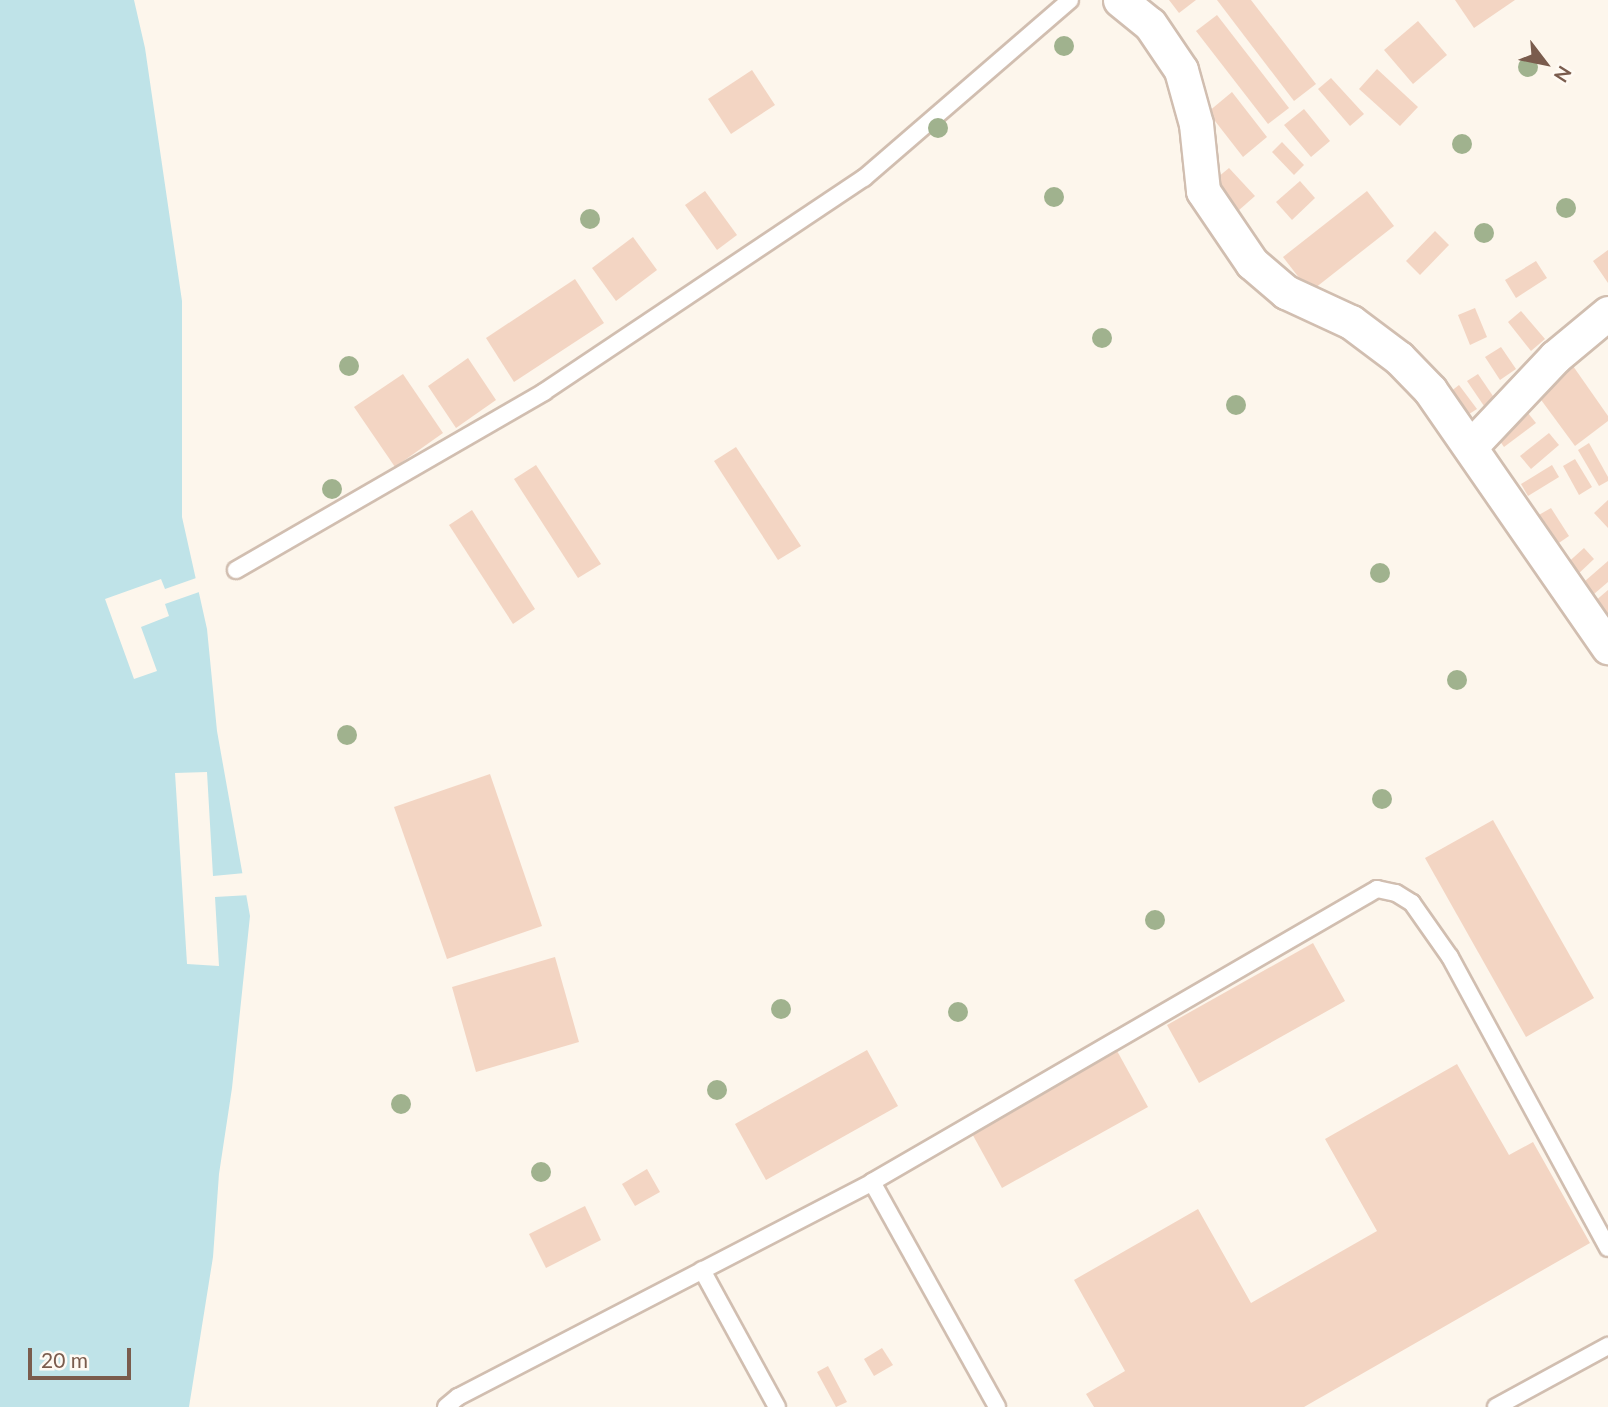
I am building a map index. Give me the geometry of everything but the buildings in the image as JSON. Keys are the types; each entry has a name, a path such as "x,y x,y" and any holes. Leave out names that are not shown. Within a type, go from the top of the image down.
{"street":[{"path":"1120,0 1150,24 1181,70 1196,124 1203,191 1252,262 1286,292 1351,322 1399,358 1430,390 1608,647"},
{"path":"1470,447 1555,357 1608,313"}],"lane":[{"path":"236,570 544,392 863,178 1070,0"},
{"path":"446,1407 458,1397 872,1182 1377,889 1396,892 1412,903 1450,957 1608,1248"},
{"path":"872,1182 997,1407"},
{"path":"702,1270 777,1407"},
{"path":"1496,1407 1608,1346"}],"water":[{"path":"0,0 134,0 145,48 182,301 182,517 207,629 217,731 250,916 232,1088 219,1174 213,1257 189,1407 0,1407"}],"pier":[{"path":"199,577 202,591 165,604 169,616 141,627 157,671 134,679 105,599 161,579 165,589"},
{"path":"207,772 213,876 245,873 250,895 215,897 219,966 187,964 175,773"}]}
